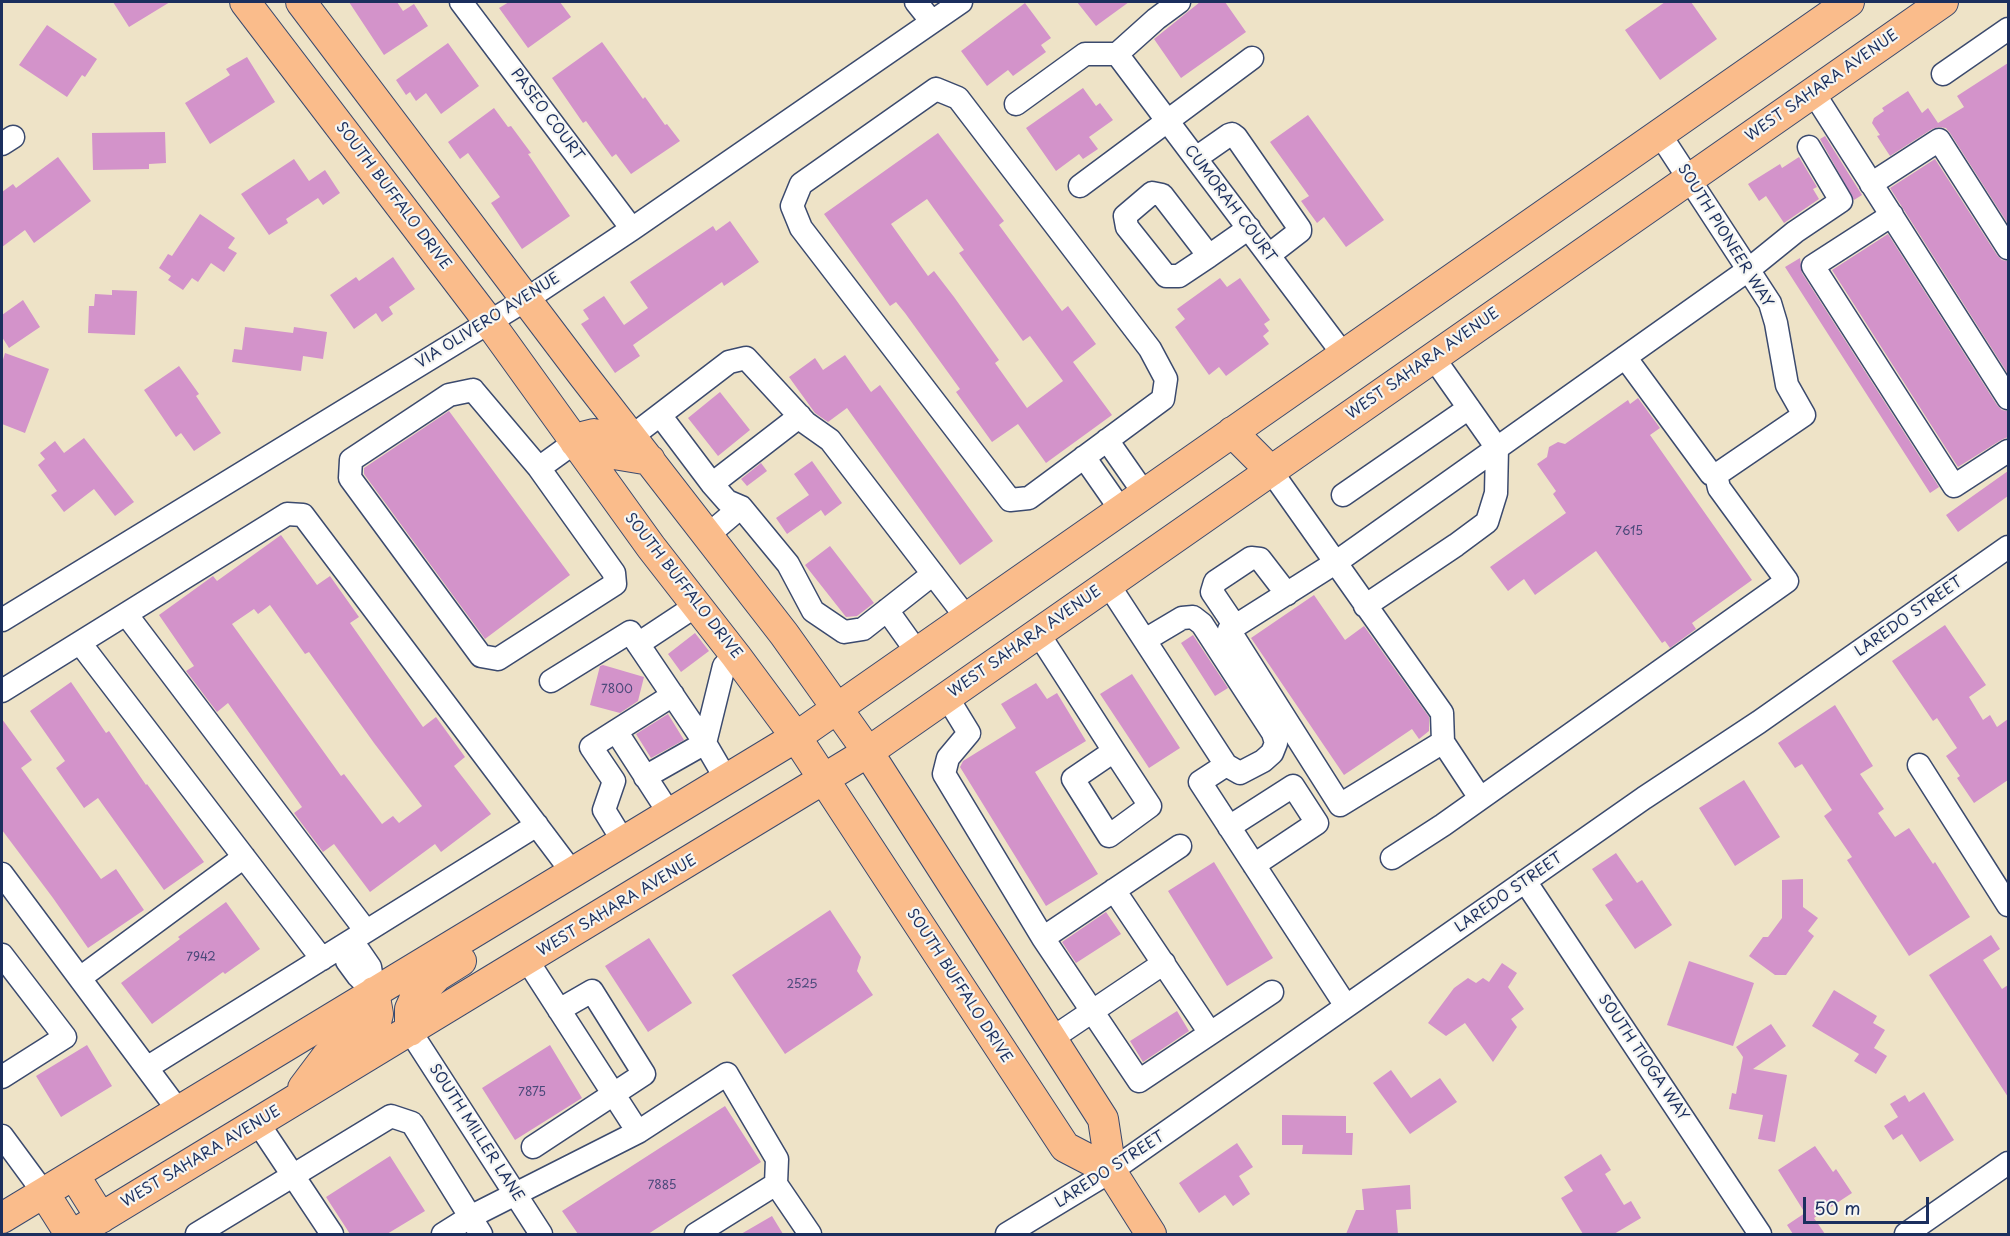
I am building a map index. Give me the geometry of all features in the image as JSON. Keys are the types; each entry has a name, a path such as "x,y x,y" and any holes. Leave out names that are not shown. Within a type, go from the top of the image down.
{"main road":[{"name":"SOUTH BUFFALO DRIVE","path":"245,2 489,322 651,547 697,604 796,737 1065,1147 1111,1171"},
{"path":"301,2 784,634 838,708 1103,1119 1111,1171 1151,1234"},
{"path":"2,1218 796,737 1849,2"},
{"name":"WEST SAHARA AVENUE","path":"72,1234 106,1226 294,1100 868,752 1943,2"},
{"path":"1232,432 1271,471"},
{"path":"575,442 594,434 604,441 614,454 650,460"},
{"path":"410,1031 410,1009 414,1000 437,976 469,957 489,923"},
{"path":"294,1100 327,1056 376,1022 378,1014 375,992"},
{"path":"74,1175 106,1226"},
{"path":"44,1193 72,1234"}],"street":[{"name":"PASEO COURT","path":"461,2 632,229"},
{"path":"916,2 932,22"},
{"name":"VIA OLIVERO AVENUE","path":"2,620 526,299 632,229 961,2"},
{"path":"1016,104 1085,54 1117,54 1179,2"},
{"path":"1943,74 2008,30"},
{"name":"CUMORAH COURT","path":"1117,54 1344,354"},
{"path":"1080,186 1252,58"},
{"path":"936,89 958,98 1150,349 1166,379 1163,399 1084,458 1029,498 1010,500 801,228 792,206 801,184 936,89"},
{"path":"1813,92 2008,398"},
{"name":"SOUTH PIONEER WAY","path":"1659,133 1770,303 1776,323 1787,385 1804,415 1716,475"},
{"path":"1196,158 1232,134 1236,137 1300,229 1269,255"},
{"path":"1871,184 1939,140 2008,248"},
{"path":"1443,742 1340,805 1229,630 1335,563 1748,270 1795,232 1841,201 1809,147"},
{"path":"1892,215 1813,266 1954,486 2008,451"},
{"path":"1209,256 1249,228"},
{"path":"1365,606 1487,522 1496,493 1497,448 1433,357"},
{"path":"1392,858 1787,581 1719,488 1716,475 1710,474 1626,357"},
{"path":"632,437 729,362 746,358 806,423 830,440 966,617"},
{"path":"473,390 539,468 614,573 615,584 498,659 481,656 350,478 351,460 449,395 473,390"},
{"path":"1343,495 1469,408"},
{"path":"660,416 712,484 727,501 741,507 788,564 813,611 843,632 863,629 933,574"},
{"path":"712,484 800,416"},
{"path":"1107,440 1133,502"},
{"path":"539,468 575,442"},
{"path":"1084,458 1133,502"},
{"path":"1271,471 1442,713 1443,742 1480,798"},
{"path":"708,535 741,507"},
{"path":"2,691 287,514 303,515 572,872"},
{"name":"LAREDO STREET","path":"1007,1234 1111,1171 2008,547"},
{"path":"1235,626 1212,592 1215,582 1251,558 1260,559 1287,594"},
{"path":"1108,584 1226,765 1240,773 1263,761 1272,753 1276,743 1273,733 1202,624 1193,618 1182,618 1145,640"},
{"path":"638,644 697,604"},
{"path":"887,609 917,652"},
{"path":"784,634 813,611"},
{"path":"126,614 366,932"},
{"path":"551,681 630,632 705,743 726,779"},
{"path":"1038,633 1114,751"},
{"path":"80,643 322,959"},
{"path":"645,777 705,743 724,666 736,656"},
{"path":"623,841 604,810 614,781 591,747 673,695"},
{"path":"947,697 969,733 948,758 944,774 1043,938 1139,1081 1272,992"},
{"path":"616,731 669,813"},
{"path":"1226,765 1200,782 1346,1006"},
{"path":"1919,765 2008,905"},
{"path":"1229,827 1293,786 1317,823 1254,865"},
{"path":"148,1067 537,825"},
{"path":"1043,938 1180,846"},
{"path":"80,978 244,857"},
{"path":"2,874 178,1110"},
{"name":"SOUTH TIOGA WAY","path":"1525,881 1760,1234"},
{"path":"1114,890 1210,1033"},
{"path":"345,945 359,951 370,967 375,992"},
{"path":"2,955 65,1037 2,1077"},
{"path":"527,960 638,1132"},
{"path":"1051,1039 1164,963"},
{"path":"533,1147 644,1074 592,991 559,1010"},
{"name":"SOUTH MILLER LANE","path":"410,1031 541,1234"},
{"path":"443,1234 475,1226 516,1195 638,1132 727,1074 777,1160 776,1184 810,1234"},
{"path":"197,1234 391,1116 412,1123 475,1226"},
{"path":"258,1123 332,1234"},
{"path":"2,1136 44,1193"},
{"path":"1906,1234 2008,1163"},
{"path":"696,1234 776,1184"}],"building":[{"path":"113,2 170,2 129,27"},
{"path":"349,2 397,2 403,11 414,4 428,26 384,55"},
{"path":"509,2 560,2 571,17 528,48 499,8"},
{"path":"1077,2 1129,2 1096,26"},
{"path":"1200,2 1225,2 1246,32 1181,78 1154,39"},
{"path":"1665,2 1691,2 1717,39 1660,80 1625,30"},
{"path":"1025,3 1051,38 1041,45 1046,52 1013,76 1008,70 987,86 961,51"},
{"path":"47,25 97,59 85,77 82,75 67,97 19,65"},
{"path":"602,42 643,99 645,97 680,141 631,174 616,154 612,157 586,121 583,123 552,78"},
{"path":"448,43 479,86 441,114 426,93 416,101 410,92 406,95 396,80"},
{"path":"247,57 275,102 210,144 185,103 230,75 226,69"},
{"path":"2008,63 2008,224 1946,128 1932,129 1890,156 1877,136 1880,135 1872,123 1874,118 1884,111 1882,108 1908,91 1922,113 1928,108 1938,123 1964,107 1957,96"},
{"path":"1083,88 1096,106 1100,103 1113,120 1089,137 1098,149 1083,159 1079,154 1056,171 1026,128"},
{"path":"494,108 531,153 528,154 570,216 522,249 491,203 500,197 468,153 460,159 448,142"},
{"path":"1308,115 1384,220 1346,247 1324,217 1317,223 1301,201 1309,196 1270,142"},
{"path":"165,132 166,163 149,164 149,169 93,170 92,133"},
{"path":"938,133 1004,221 999,225 1062,311 1068,306 1096,344 1073,362 1112,415 1046,463 1018,424 992,442 956,392 960,389 905,313 896,302 890,306 824,214","holes":["927,199 964,250 959,253 1023,341 1030,336 1063,381 1027,408 995,363 999,360 954,297 934,271 928,276 891,224"]},
{"path":"1825,136 1862,195 1854,200 1820,139"},
{"path":"58,157 91,201 34,243 25,230 2,247 2,192 13,184 16,188"},
{"path":"1799,157 1817,187 1813,189 1819,199 1784,223 1766,196 1759,201 1748,184 1780,164 1782,168"},
{"path":"294,159 309,181 325,170 340,193 323,205 318,198 286,219 288,223 269,235 241,194"},
{"path":"1935,159 1997,255 2002,260 2008,261 2008,374 1890,188"},
{"path":"200,214 235,238 228,248 237,253 224,272 211,263 198,282 192,278 183,290 168,280 171,276 159,268 168,254 172,256"},
{"path":"730,221 759,262 724,286 722,282 633,345 640,356 615,373 581,324 589,319 583,310 604,296 624,325 648,308 630,282 713,226 716,231"},
{"path":"1888,234 1997,405 2002,410 2008,411 2008,437 1958,467 1832,270"},
{"path":"393,257 415,289 389,307 393,314 382,322 376,313 354,329 330,295 356,277 359,281"},
{"path":"1800,258 1802,273 1939,487 1930,493 1785,267"},
{"path":"1220,278 1227,287 1240,278 1270,320 1264,324 1269,331 1263,336 1269,344 1226,376 1219,367 1209,375 1175,327 1185,319 1177,309"},
{"path":"112,290 137,291 135,335 88,333 89,306 94,306 95,294 112,295"},
{"path":"23,300 40,327 9,348 2,337 2,315"},
{"path":"245,327 293,333 294,327 327,332 323,359 303,356 301,371 232,362 234,349 242,350"},
{"path":"5,353 49,369 25,433 2,424 2,363"},
{"path":"845,355 871,392 880,385 993,541 960,565 847,408 828,422 815,413 789,377 815,358 823,370"},
{"path":"179,366 199,394 196,396 221,433 194,451 181,433 176,437 144,390"},
{"path":"720,392 750,430 718,456 688,418"},
{"path":"1638,398 1660,428 1650,435 1752,580 1692,623 1696,629 1670,648 1665,641 1662,643 1596,551 1535,595 1524,579 1508,591 1490,567 1566,513 1553,494 1556,491 1537,464 1547,457 1549,447 1558,442 1565,444 1628,400 1630,404"},
{"path":"449,411 570,575 485,639 364,474 364,468"},
{"path":"84,438 134,502 115,516 94,489 64,512 51,495 57,491 38,465 45,459 40,453 55,441 64,453"},
{"path":"812,461 842,503 825,516 821,510 787,534 776,518 809,495 794,474"},
{"path":"761,463 767,471 747,486 741,479"},
{"path":"2008,471 2008,496 1958,532 1946,515"},
{"path":"281,535 317,585 330,576 359,617 350,623 423,727 436,717 465,757 454,766 491,814 441,852 435,844 370,892 334,844 323,852 294,813 302,807 228,703 217,712 186,671 194,666 159,615 213,576 217,581","holes":["270,605 305,654 309,652 422,806 399,823 393,816 382,824 344,774 341,776 232,624 254,609 258,614"]},
{"path":"830,546 874,603 857,616 846,617 805,565"},
{"path":"1314,595 1345,640 1364,626 1429,717 1429,731 1419,739 1412,729 1344,775 1251,638"},
{"path":"1945,625 1986,685 1969,697 1983,720 1990,715 1997,727 2008,719 2008,780 1974,803 1957,778 1960,776 1946,756 1957,748 1937,718 1933,721 1892,661"},
{"path":"695,633 709,651 681,672 668,654"},
{"path":"1193,635 1228,688 1215,696 1181,643"},
{"path":"600,666 644,677 638,701 620,713 590,705"},
{"path":"1132,674 1180,748 1149,768 1100,694"},
{"path":"71,682 106,733 109,731 204,862 164,890 98,798 84,808 56,768 65,761 30,711"},
{"path":"1036,683 1047,699 1057,693 1086,741 1035,772 1098,874 1046,906 960,767 963,761 1016,728 1001,704"},
{"path":"1835,705 1873,766 1860,774 1884,809 1878,813 1895,837 1909,828 1933,864 1935,862 1970,917 1909,956 1847,860 1852,857 1824,816 1832,810 1802,764 1795,768 1778,743"},
{"path":"668,714 684,740 651,758 636,734"},
{"path":"2,719 32,760 21,768 101,879 116,869 144,910 88,948 2,830"},
{"path":"1744,780 1780,837 1735,866 1699,808"},
{"path":"1616,853 1637,883 1642,880 1672,925 1635,949 1605,905 1613,900 1592,869"},
{"path":"1214,862 1273,958 1227,986 1168,891"},
{"path":"1803,879 1803,907 1818,918 1808,931 1814,936 1786,975 1775,975 1749,956 1763,937 1768,937 1782,918 1782,880"},
{"path":"226,902 260,949 225,974 223,972 152,1024 121,983"},
{"path":"830,910 861,957 857,971 873,995 785,1054 732,975"},
{"path":"1106,912 1121,934 1076,963 1062,942"},
{"path":"1991,935 2000,949 1983,960 2002,989 2008,985 2008,1097 1929,975"},
{"path":"649,938 692,1003 648,1032 605,966"},
{"path":"1689,961 1754,983 1733,1046 1667,1025"},
{"path":"1502,963 1517,973 1508,987 1524,1009 1511,1019 1517,1027 1493,1062 1465,1023 1446,1036 1428,1023 1454,988 1468,978 1476,983 1483,978 1489,982"},
{"path":"1834,990 1877,1016 1873,1023 1885,1030 1874,1048 1887,1056 1876,1074 1854,1061 1859,1054 1812,1026"},
{"path":"1177,1011 1189,1031 1143,1062 1130,1041"},
{"path":"1771,1024 1786,1046 1753,1069 1787,1075 1775,1142 1758,1139 1763,1115 1729,1109 1732,1093 1736,1094 1743,1057 1736,1047"},
{"path":"87,1045 112,1086 61,1117 36,1076"},
{"path":"550,1045 582,1098 515,1140 482,1088"},
{"path":"1391,1070 1411,1098 1440,1078 1457,1102 1410,1134 1373,1083"},
{"path":"1924,1092 1954,1140 1920,1162 1902,1134 1893,1140 1884,1126 1898,1117 1890,1104 1905,1095 1909,1102"},
{"path":"725,1106 761,1162 648,1234 578,1234 562,1211"},
{"path":"1282,1115 1346,1116 1346,1133 1353,1133 1352,1155 1302,1154 1303,1145 1282,1145"},
{"path":"1237,1143 1253,1167 1239,1176 1250,1194 1233,1206 1225,1195 1199,1213 1179,1183"},
{"path":"1815,1146 1833,1172 1836,1169 1852,1193 1814,1218 1825,1234 1793,1234 1787,1225 1805,1213 1778,1170"},
{"path":"1601,1154 1611,1170 1605,1174 1624,1205 1631,1201 1641,1218 1614,1234 1583,1234 1561,1198 1573,1191 1564,1177"},
{"path":"390,1156 425,1211 387,1234 350,1234 326,1197"},
{"path":"1410,1185 1411,1209 1396,1210 1398,1234 1346,1234 1356,1210 1364,1210 1362,1189"},
{"path":"772,1216 783,1234 741,1234"}]}
